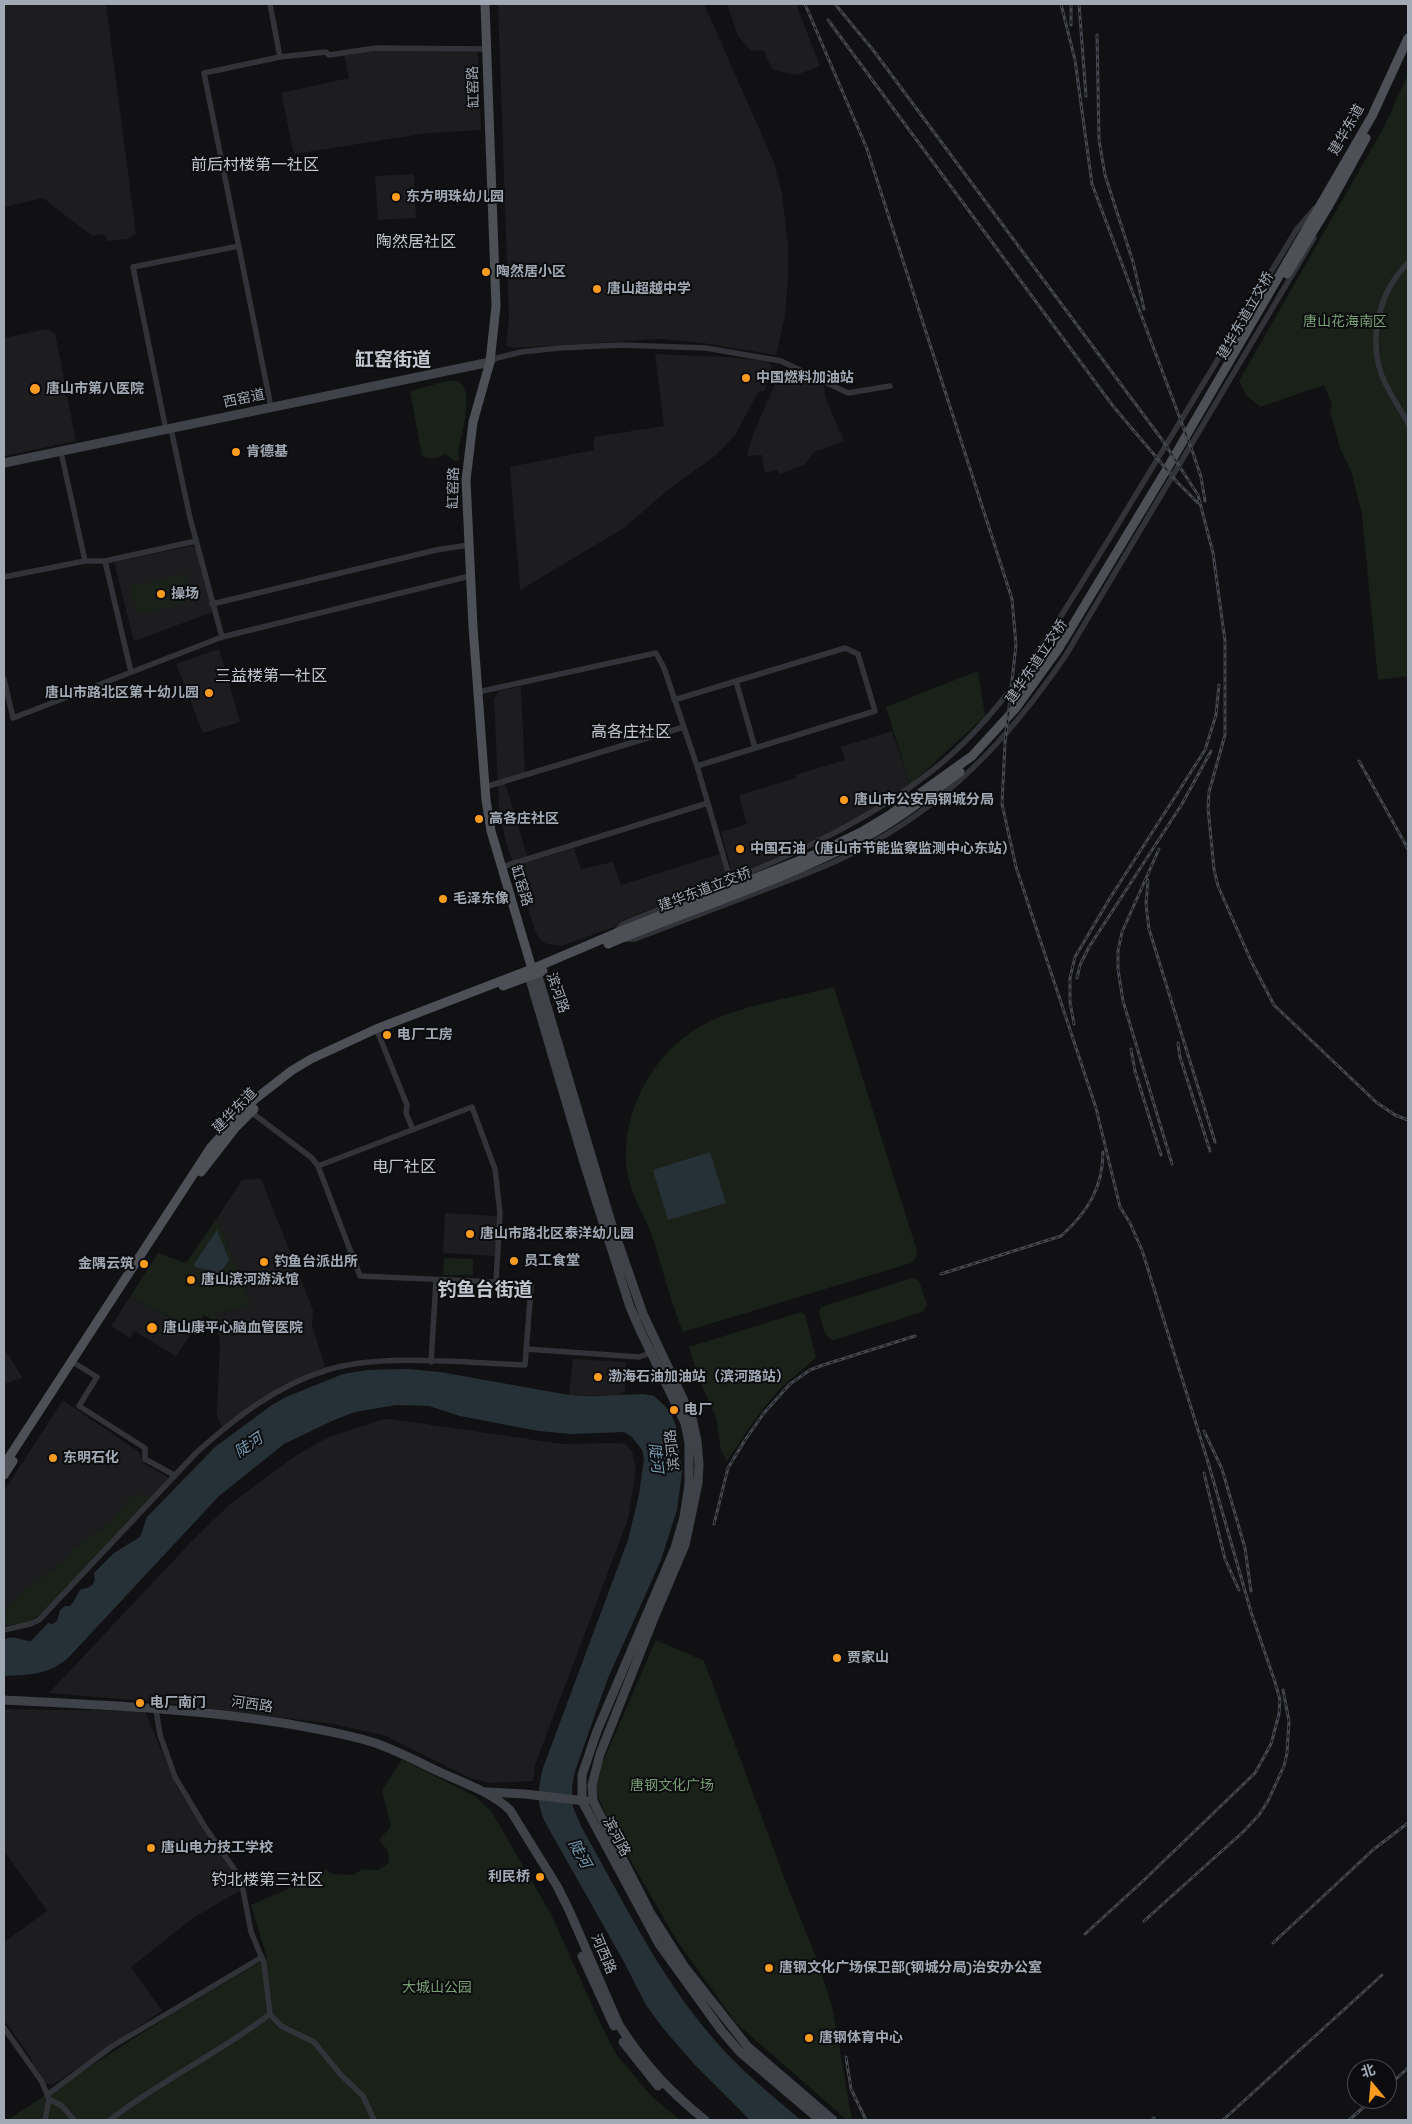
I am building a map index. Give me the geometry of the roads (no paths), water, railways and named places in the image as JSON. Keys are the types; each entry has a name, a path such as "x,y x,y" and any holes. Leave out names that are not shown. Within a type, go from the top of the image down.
{"main road":[{"name":"缸窑路","path":"485,4 496,306 490,362 473,422 466,480 470,576 485,787 490,831 533,973"},
{"name":"建华东道","path":"1326,202 1372,116 1408,38"},
{"name":"建华东道","path":"1306,233 1377,118 1408,53"},
{"name":"建华东道立交桥","path":"627,932 820,859 865,838 895,819 974,761 998,737 1020,712 1062,654 1172,470 1306,233"},
{"name":"西窑道","path":"4,464 490,362"},
{"name":"建华东道","path":"4,1475 201,1172 236,1127 251,1112 294,1075 333,1053 378,1033 533,973 627,932"},
{"name":"建华东道","path":"4,1466 211,1147 254,1100 291,1071 353,1038 533,973"},
{"name":"滨河路","path":"533,973 602,1222 630,1307 692,1418 697,1441 698,1483 685,1546 600,1754 592,1785 593,1801 651,1914 684,1966 748,2047 834,2120"},
{"name":"滨河路","path":"655,1351 685,1423 689,1443 689,1484 684,1517 675,1548 597,1731 582,1775 579,1801 659,1944 721,2030 740,2052 820,2120"},
{"name":"河西路","path":"4,1700 156,1709 248,1718 314,1729 371,1742 392,1750 484,1792 503,1803 510,1810 557,1886 619,2025 660,2080 705,2120"},
{"path":"484,1792 593,1801"},
{"name":"河西路","path":"484,1792 504,1812 550,1886 618,2035 649,2078 697,2120"}],"street":[{"path":"270,4 280,57"},
{"path":"271,407 204,73 280,57 326,52 329,55 376,48 486,49"},
{"path":"1326,202 1310,246 1071,646 1040,693 1011,730 976,766 945,793 912,818 854,853 823,867 635,939 615,938 623,924 826,838 882,806 935,769 998,705 1046,640 1190,408 1297,229 1326,202"},
{"path":"222,637 212,604 169,429 133,267 239,246"},
{"path":"1408,263 1388,289 1379,313 1376,338 1377,358 1382,375 1391,395 1408,423"},
{"path":"490,362 497,358 521,352 559,348 620,345 706,348 781,361 848,393 890,386"},
{"path":"61,452 84,561"},
{"path":"4,577 84,561 105,561 196,541"},
{"path":"212,604 436,550 469,545"},
{"path":"105,561 131,672"},
{"path":"4,679 13,718 222,637 470,576"},
{"path":"674,700 845,648 858,654 874,711 697,766"},
{"path":"478,692 656,653 664,668 697,766 730,879"},
{"path":"736,681 755,748"},
{"path":"485,787 684,727"},
{"path":"502,867 708,803"},
{"path":"378,1033 407,1105 406,1113 413,1130"},
{"path":"318,1166 472,1107 495,1169 500,1213 496,1282"},
{"path":"4,1630 25,1626 40,1620 174,1475 223,1429 268,1397 298,1380 329,1369 380,1361 525,1365 531,1287 496,1282 436,1281 360,1276 318,1166 312,1158 251,1112"},
{"path":"431,1362 436,1281"},
{"path":"526,1349 639,1357 655,1351"},
{"path":"76,1364 97,1376 79,1406 145,1448 144,1459 174,1475"},
{"path":"156,1709 160,1734 175,1777 205,1827 242,1879 251,1932 262,1957 270,2014 281,2026 314,2042 341,2075 363,2096 374,2120"},
{"path":"48,2097 111,2047 262,1957"},
{"path":"110,2120 135,2100 238,2038 270,2014"},
{"path":"4,2028 42,2082 48,2097 45,2120"},
{"path":"48,2097 62,2106 74,2120"}],"water":[{"path":"710,1152 726,1203 668,1220 653,1170"},
{"path":"217,1230 229,1260 220,1273 195,1267 194,1264"},
{"name":"陡河","path":"408,1369 440,1372 569,1395 644,1394 654,1396 670,1411 676,1426 682,1472 677,1510 661,1560 608,1678 575,1771 572,1787 573,1807 581,1826 642,1935 693,2013 733,2059 801,2120 750,2120 694,2064 662,2027 646,2005 624,1962 545,1822 540,1808 539,1789 543,1768 628,1540 639,1494 644,1459 642,1450 632,1437 624,1432 572,1434 538,1431 460,1416 429,1406 396,1405 355,1412 334,1420 284,1444 219,1496 68,1658 53,1668 38,1673 4,1676 4,1640 13,1638 31,1641 48,1623 53,1624 57,1621 60,1610 72,1604 81,1589 88,1588 94,1583 94,1573 114,1553 140,1537 147,1517 215,1447 272,1405 286,1397 343,1374 367,1370"}],"railway":[{"path":"805,4 867,149 1012,599 1016,645 1005,743 1002,804 1016,867 1096,1108 1120,1207 1130,1223 1142,1250 1208,1462 1251,1612 1280,1700 1279,1714 1271,1744 1255,1773 1085,1934"},
{"path":"835,4 873,50 1163,441 1198,495 1213,553 1225,641 1225,735 1209,792 1208,808 1214,869 1218,886 1252,963 1274,1005 1376,1102 1395,1115 1408,1120"},
{"path":"1061,4 1075,60 1092,184 1193,453 1201,477 1205,501"},
{"path":"1071,4 1071,25"},
{"path":"1079,4 1086,96"},
{"path":"828,20 1113,406 1178,483 1198,503"},
{"path":"1097,35 1099,140 1105,175 1133,262 1144,309"},
{"path":"1074,1024 1070,1002 1070,978 1075,957 1110,898 1205,750 1216,715 1219,685"},
{"path":"1077,978 1080,965 1089,947 1182,804 1211,751"},
{"path":"1359,761 1408,849"},
{"path":"1159,849 1122,932 1118,951 1118,969 1123,1001 1172,1164"},
{"path":"1148,880 1146,904 1149,929 1215,1142"},
{"path":"1178,1043 1180,1057 1210,1151"},
{"path":"1131,1049 1135,1071 1161,1155"},
{"path":"941,1274 1061,1236 1079,1218 1092,1199 1100,1177 1103,1152"},
{"path":"714,1524 728,1468 764,1413 790,1384 810,1370 823,1365 915,1336"},
{"path":"1204,1431 1222,1469 1245,1548 1251,1591"},
{"path":"1204,1473 1225,1559 1239,1590"},
{"path":"1144,1921 1243,1832 1259,1815 1268,1801 1284,1766 1287,1753 1289,1721 1283,1690"},
{"path":"1273,1943 1374,1849 1408,1823"},
{"path":"1223,2120 1382,1975"},
{"path":"846,2057 851,2089 866,2120"},
{"path":"1397,2078 1408,2068"},
{"path":"1349,2120 1362,2109"}],"place":[{"name":"东方明珠幼儿园","path":"396,197"},
{"name":"陶然居小区","path":"486,272"},
{"name":"唐山超越中学","path":"597,289"},
{"name":"中国燃料加油站","path":"746,378"},
{"name":"唐山市第八医院","path":"35,389"},
{"name":"肯德基","path":"236,452"},
{"name":"操场","path":"161,594"},
{"name":"唐山市路北区第十幼儿园","path":"209,693"},
{"name":"唐山市公安局钢城分局","path":"844,800"},
{"name":"高各庄社区","path":"479,819"},
{"name":"中国石油（唐山市节能监察监测中心东站）","path":"740,849"},
{"name":"毛泽东像","path":"443,899"},
{"name":"电厂工房","path":"387,1035"},
{"name":"唐山市路北区泰洋幼儿园","path":"470,1234"},
{"name":"员工食堂","path":"514,1261"},
{"name":"钓鱼台派出所","path":"264,1262"},
{"name":"金隅云筑","path":"144,1264"},
{"name":"唐山滨河游泳馆","path":"191,1280"},
{"name":"唐山康平心脑血管医院","path":"152,1328"},
{"name":"渤海石油加油站（滨河路站）","path":"598,1377"},
{"name":"电厂","path":"674,1410"},
{"name":"东明石化","path":"53,1458"},
{"name":"贾家山","path":"837,1658"},
{"name":"电厂南门","path":"140,1703"},
{"name":"唐山电力技工学校","path":"151,1848"},
{"name":"利民桥","path":"540,1877"},
{"name":"唐钢文化广场保卫部(钢城分局)治安办公室","path":"769,1968"},
{"name":"唐钢体育中心","path":"809,2038"}],"district":[{"name":"前后村楼第一社区","path":"255,166"},
{"name":"陶然居社区","path":"416,243"},
{"name":"缸窑街道","path":"393,361"},
{"name":"三益楼第一社区","path":"271,677"},
{"name":"高各庄社区","path":"631,733"},
{"name":"电厂社区","path":"404,1168"},
{"name":"钓鱼台街道","path":"485,1291"},
{"name":"钓北楼第三社区","path":"267,1881"}],"park label":[{"name":"唐山花海南区","path":"1345,322"},
{"name":"唐钢文化广场","path":"672,1786"},
{"name":"大城山公园","path":"437,1988"}]}
